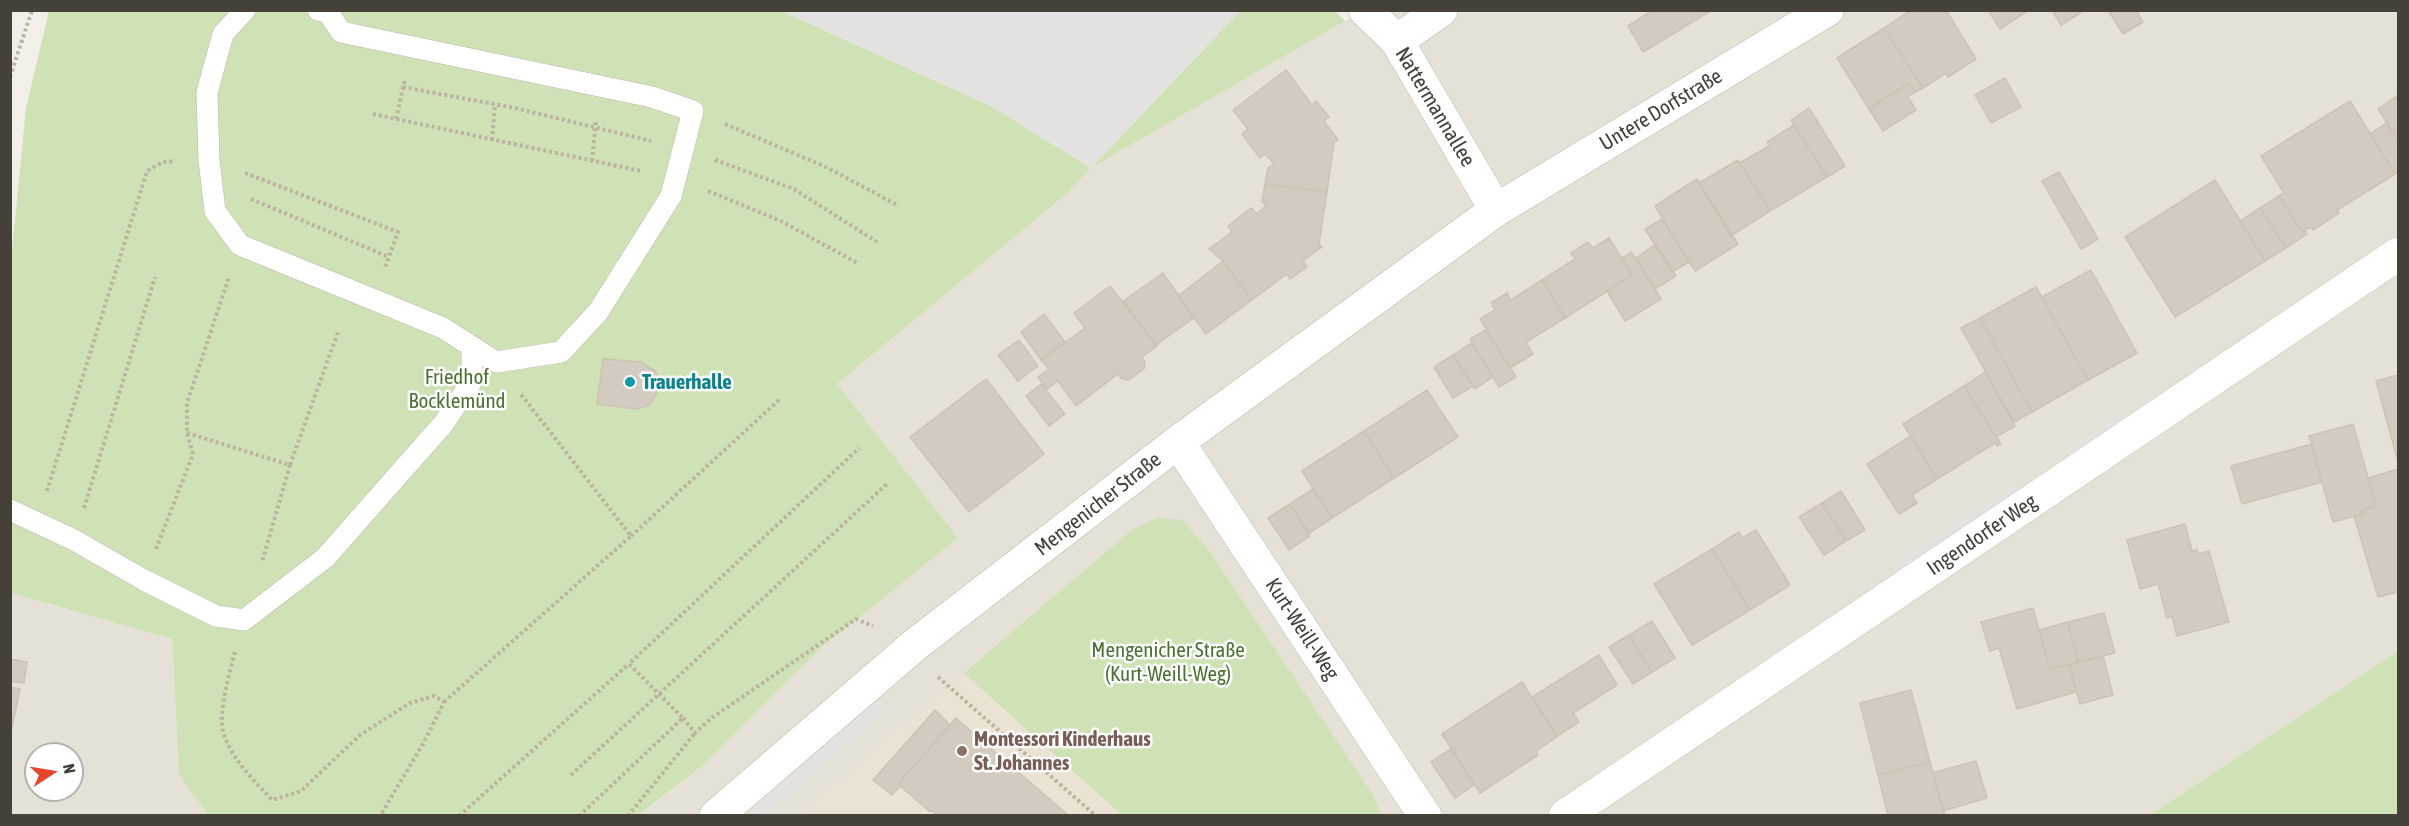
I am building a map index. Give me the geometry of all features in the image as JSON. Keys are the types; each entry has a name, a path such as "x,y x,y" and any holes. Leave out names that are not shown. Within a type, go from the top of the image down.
{"street":[{"name":"Nattermannallee","path":"1365,10 1397,41 1496,210"},
{"path":"1397,41 1441,10"},
{"name":"Untere Dorfstraße","path":"1496,210 1827,10"},
{"name":"Mengenicher Straße","path":"716,816 916,644 1178,442 1496,210"},
{"name":"Ingendorfer Weg","path":"1565,816 2398,254"},
{"name":"Kurt-Weill-Weg","path":"1178,442 1425,816"}],"lane":[{"path":"245,10 224,34 207,93 209,160 215,211 240,245 443,328 496,362 561,352 598,312 671,196 693,111 652,97 341,32 328,12 318,10"},
{"path":"10,510 74,540 144,580 216,616 244,620 325,558 444,423 472,381 472,347"}],"path":[{"path":"10,76 32,10"},
{"path":"693,111 826,167 899,206"},
{"path":"373,114 675,178 781,221 859,264"},
{"path":"37,523 147,171 163,162 209,160 398,232 374,299"},
{"path":"212,183 389,257"},
{"path":"144,580 193,454 187,434 187,404 240,245"},
{"path":"74,540 155,277"},
{"path":"338,332 290,465 244,620 225,687 222,730 239,763 272,800 301,791 360,735 410,704 434,696 444,702"},
{"path":"496,362 631,536"},
{"path":"380,816 423,744 444,702 631,536 779,400"},
{"path":"187,434 290,465"},
{"path":"459,816 629,664 859,448"},
{"path":"571,775 887,484"},
{"path":"628,816 695,733 713,717 856,619 916,644"},
{"path":"629,664 695,733"},
{"path":"947,687 1096,816"},
{"path":"579,816 683,718"}],"shaded area":[{"path":"1237,10 1239,12 1091,168 991,106 782,11"},
{"path":"1362,11 2398,11 2398,651 2150,815 639,816 706,763 822,647 837,384 1064,196 1091,168"},
{"path":"2121,414 2129,426 2073,462 2066,451"},
{"path":"2014,486 2021,497 1901,576 1893,565"},
{"path":"10,593 172,639 179,774 208,815 11,815"},
{"name":"Montessori Kinderhaus St. Johannes","path":"964,673 1122,815 800,816"},
{"path":"876,701 885,711 768,815 748,815"}],"green space":[{"name":"Friedhof Bocklemünd","path":"49,11 782,11 991,106 1091,168 1064,196 837,384 958,538 822,647 706,763 639,815 208,815 179,775 172,639 11,593 11,260 26,108"},
{"path":"1237,11 1335,11 1345,21 1091,168 1239,12"},
{"name":"Mengenicher Straße (Kurt-Weill-Weg)","path":"1158,518 1182,520 1208,549 1373,795 1381,815 1122,815 964,673 1133,529"},
{"path":"2398,651 2398,815 2150,815"}],"building":[{"path":"1653,10 1712,10 1643,52 1628,26"},
{"path":"1911,10 1946,10 1976,59 1948,77 1946,73 1923,88 1884,28"},
{"path":"1988,10 2029,10 2000,29"},
{"path":"2052,10 2085,10 2061,25"},
{"path":"2108,10 2136,10 2143,22 2123,34"},
{"path":"1884,28 1923,88 1915,92 1909,83 1869,109 1837,58"},
{"path":"1286,70 1312,105 1316,101 1329,117 1324,121 1338,140 1334,142 1327,192 1265,184 1268,168 1274,164 1265,154 1260,158 1242,134 1248,129 1233,110"},
{"path":"2005,78 2021,107 1991,123 1975,95"},
{"path":"1909,83 1915,92 1908,97 1916,110 1883,131 1869,109"},
{"path":"2398,95 2398,140 2378,109"},
{"path":"2350,101 2395,174 2337,210 2339,213 2313,230 2310,227 2302,232 2279,196 2284,193 2261,156"},
{"path":"1809,108 1845,166 1827,177 1791,120"},
{"path":"2387,123 2398,140 2398,172 2395,174 2370,134"},
{"path":"1794,125 1827,177 1770,211 1740,163 1769,146 1767,142"},
{"path":"1738,160 1770,211 1731,236 1699,183"},
{"path":"2059,172 2098,239 2081,249 2042,181"},
{"path":"1697,179 1738,244 1695,271 1655,206"},
{"path":"2215,180 2265,261 2175,317 2125,237"},
{"path":"1265,184 1327,192 1319,244 1322,247 1303,261 1307,267 1290,279 1287,274 1252,300 1223,261 1209,249 1232,232 1228,226 1251,208 1257,214 1266,206 1262,201"},
{"path":"2279,196 2302,232 2305,230 2307,234 2286,248 2260,208"},
{"path":"2260,208 2286,248 2265,261 2240,221"},
{"path":"1662,219 1689,262 1672,272 1645,229"},
{"path":"1609,238 1632,275 1565,318 1542,280 1575,259 1571,253 1588,242 1593,248"},
{"path":"1656,244 1676,276 1655,289 1636,258"},
{"path":"1631,252 1661,299 1625,321 1607,291 1632,275 1622,258"},
{"path":"1223,261 1252,300 1206,334 1178,296"},
{"path":"2091,270 2137,353 2088,380 2042,297"},
{"path":"1163,273 1194,318 1156,345 1123,301"},
{"path":"1542,280 1565,318 1526,342 1533,354 1510,368 1480,319 1495,310 1491,303 1507,293 1511,300"},
{"path":"1110,286 1157,346 1142,357 1145,362 1144,369 1129,380 1122,379 1118,374 1076,406 1058,381 1047,389 1038,377 1049,369 1041,360 1085,328 1074,313"},
{"path":"2036,287 2088,380 2032,412 1980,318"},
{"path":"1044,314 1065,342 1041,360 1021,332"},
{"path":"1980,318 2032,412 2014,422 1961,328"},
{"path":"1486,330 1516,377 1499,387 1470,339"},
{"path":"1019,340 1038,366 1018,381 998,355"},
{"path":"1472,343 1493,377 1475,389 1453,355"},
{"path":"1453,355 1473,386 1453,398 1434,367"},
{"name":"Trauerhalle","path":"603,359 641,362 655,371 660,386 650,405 637,409 597,404"},
{"path":"1985,372 2015,426 1996,437 1964,386"},
{"path":"2398,375 2398,462 2376,381"},
{"path":"986,379 1044,454 969,512 910,437"},
{"path":"1041,384 1065,414 1049,426 1026,396"},
{"path":"1964,386 2001,444 1997,446 1995,443 1937,479 1903,424"},
{"path":"1427,390 1458,437 1394,478 1364,431"},
{"path":"2353,424 2376,506 2362,510 2363,514 2333,522 2309,436"},
{"path":"1364,431 1394,478 1332,518 1302,471"},
{"path":"1911,436 1937,479 1912,495 1917,503 1899,514 1867,464"},
{"path":"2312,444 2322,482 2242,504 2231,466"},
{"path":"2398,469 2398,592 2378,597 2354,516 2363,514 2362,510 2376,506 2368,478"},
{"path":"1313,489 1332,518 1309,533 1290,504"},
{"path":"1841,491 1865,530 1846,541 1822,503"},
{"path":"1822,503 1846,541 1824,555 1799,517"},
{"path":"1290,504 1310,536 1289,550 1268,518"},
{"path":"2185,524 2192,551 2197,550 2198,554 2209,551 2229,622 2177,636 2172,616 2167,618 2158,584 2140,589 2127,540"},
{"path":"1756,530 1790,585 1750,610 1712,549 1739,532 1742,538"},
{"path":"1712,549 1750,610 1692,645 1654,584"},
{"path":"2033,608 2050,669 2069,664 2076,692 2017,709 1999,648 1990,651 1981,622"},
{"path":"2104,613 2115,653 2078,662 2068,622"},
{"path":"1652,621 1675,658 1652,672 1629,635"},
{"path":"2068,622 2078,662 2050,669 2039,630"},
{"path":"1629,635 1652,672 1633,684 1609,647"},
{"path":"1599,655 1617,685 1573,713 1579,722 1557,736 1532,697"},
{"path":"2103,656 2113,695 2080,704 2069,665"},
{"path":"10,659 27,662 24,683 10,681"},
{"path":"1522,682 1557,737 1536,751 1538,755 1480,793 1442,734"},
{"path":"10,687 20,689 10,737"},
{"path":"1911,690 1930,762 1878,775 1860,703"},
{"path":"935,710 950,725 898,784 900,786 892,795 873,780"},
{"path":"956,718 1069,816 938,816 931,810 930,812 898,784"},
{"path":"1451,749 1474,785 1455,798 1431,762"},
{"path":"1976,761 1987,798 1943,811 1932,773"},
{"path":"1930,762 1945,816 1888,816 1878,775"}],"place":[{"name":"Trauerhalle","path":"630,382"},
{"name":"Montessori Kinderhaus St. Johannes","path":"962,751"}]}
